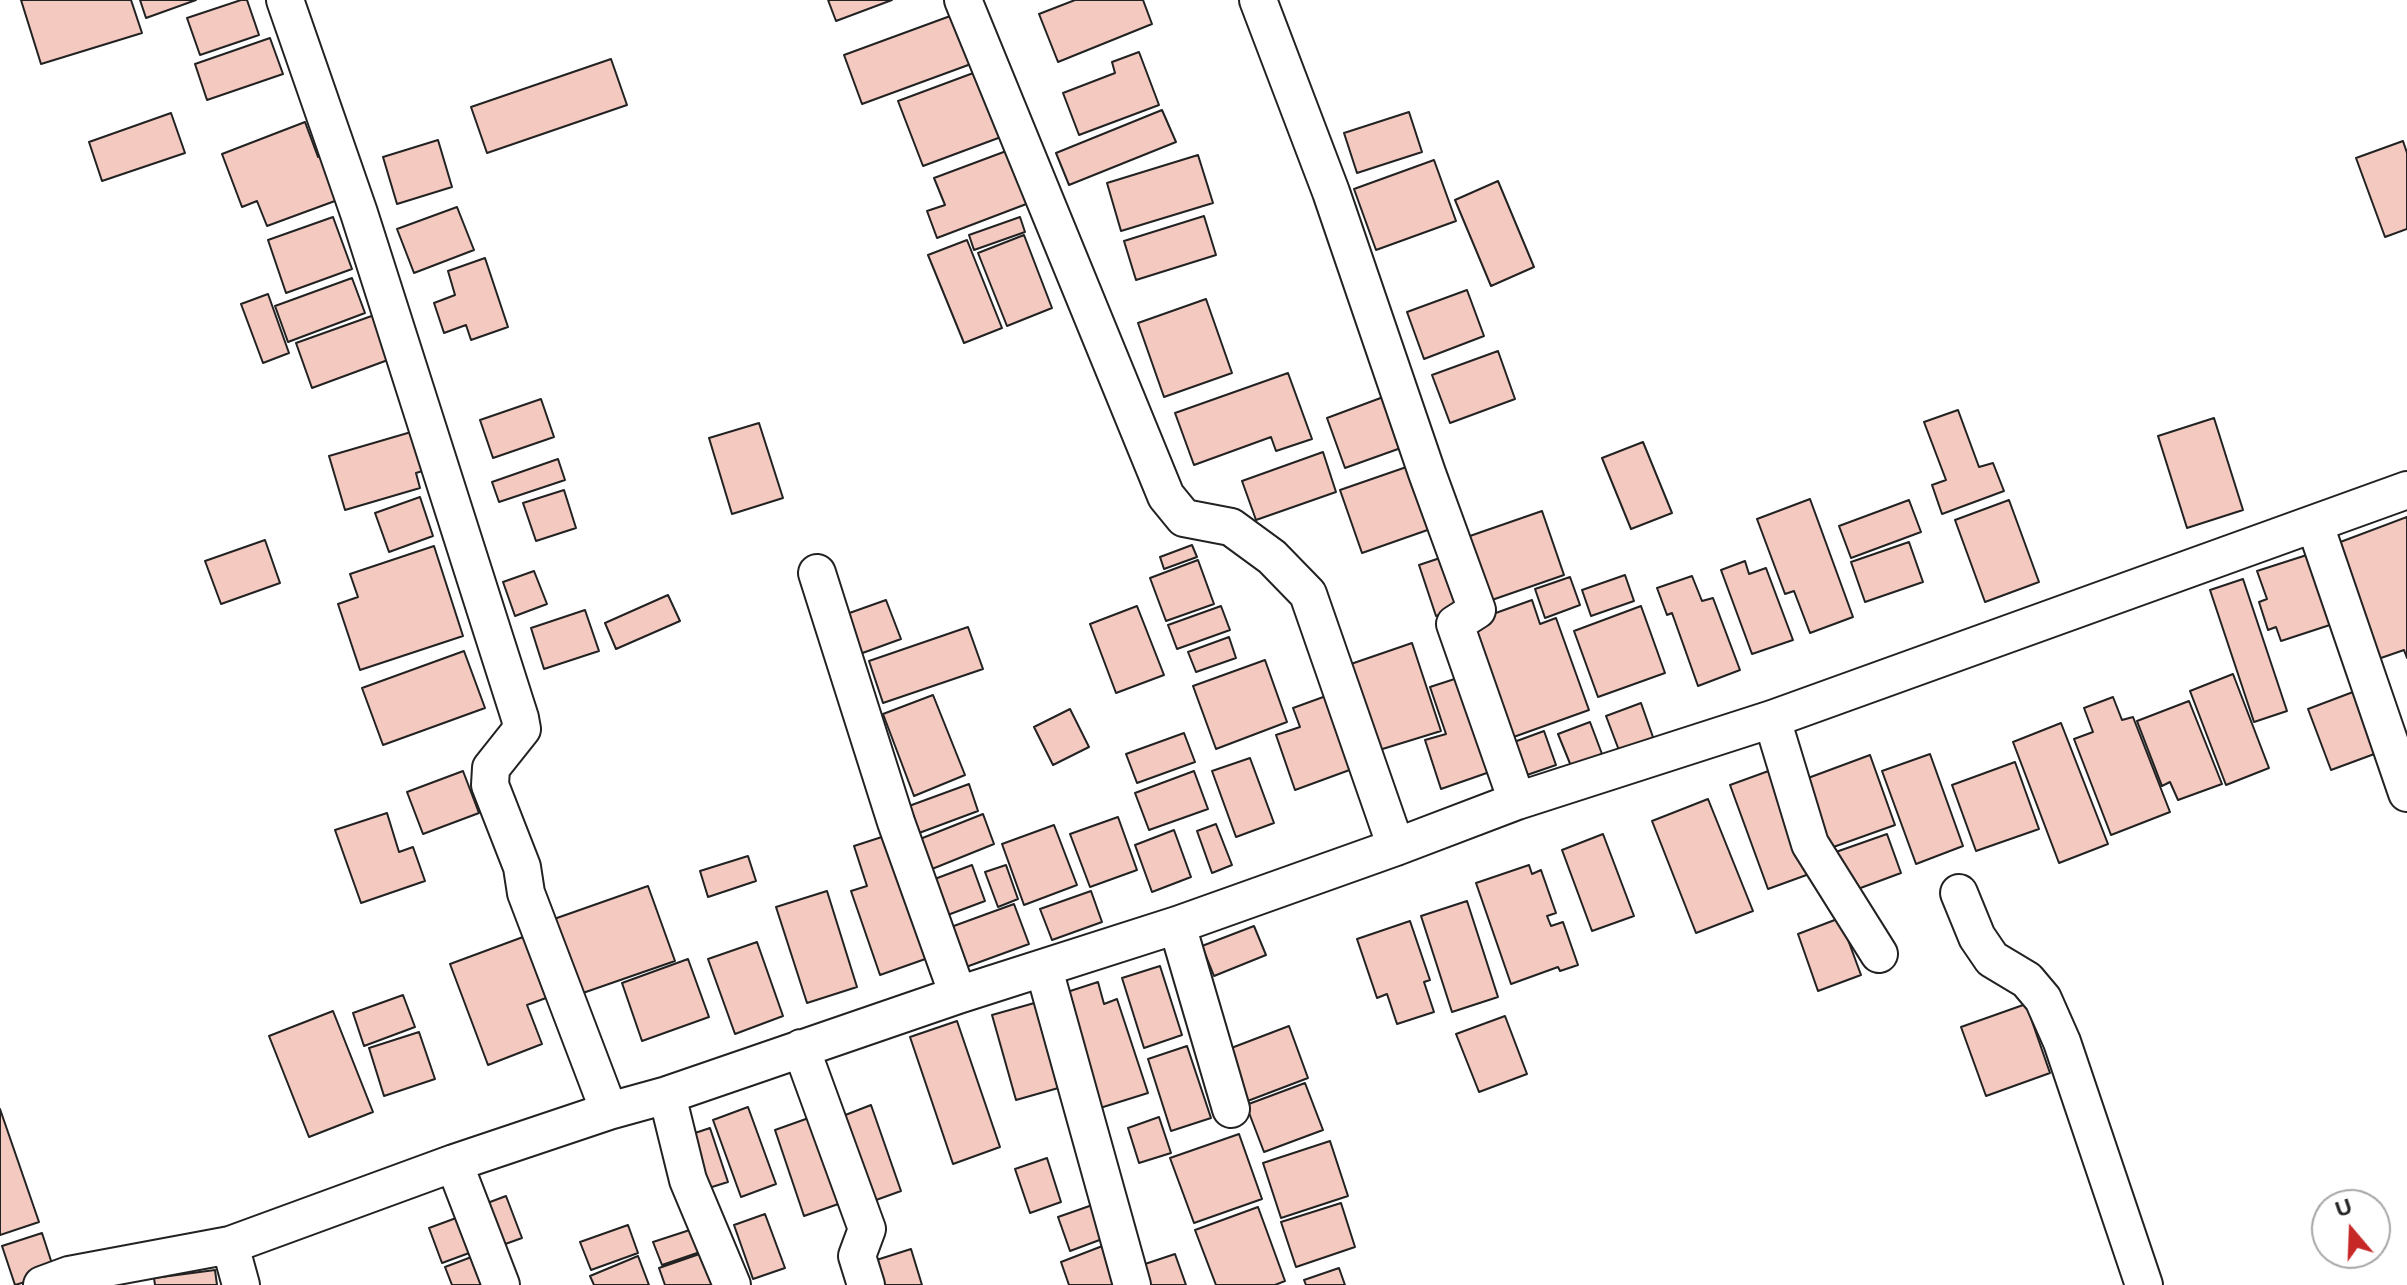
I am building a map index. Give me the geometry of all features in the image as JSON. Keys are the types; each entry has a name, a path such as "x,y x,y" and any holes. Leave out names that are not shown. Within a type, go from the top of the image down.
{"street":[{"path":"285,0 359,213 520,718 522,729 491,768 490,785 522,867 526,893 609,1111"},
{"path":"963,0 1166,496 1184,518 1231,527 1272,557 1308,594 1396,847"},
{"path":"1258,0 1331,192 1477,610 1455,624 1517,801"},
{"path":"61,1282 230,1245 454,1163 1177,925 1517,801 1772,719 2407,490"},
{"path":"2315,525 2407,793"},
{"path":"817,573 896,822 958,995"},
{"path":"1772,719 1810,844 1879,954"},
{"path":"1959,893 1977,937 1992,959 2027,980 2043,999 2062,1042 2144,1285"},
{"path":"1177,925 1231,1109"},
{"path":"1044,969 1132,1285"},
{"path":"801,1048 867,1229 857,1256 866,1285"},
{"path":"667,1095 688,1180 732,1285"},
{"path":"454,1163 501,1285"},
{"path":"230,1245 241,1285"}],"building":[{"path":"21,0 131,0 142,33 41,64"},
{"path":"140,0 196,0 146,18"},
{"path":"247,0 259,35 200,55 187,18"},
{"path":"828,0 892,0 836,21"},
{"path":"1075,0 1143,0 1152,24 1058,62 1039,14"},
{"path":"953,15 971,64 862,104 844,55"},
{"path":"270,38 283,74 207,100 195,64"},
{"path":"1139,52 1159,105 1079,135 1063,93 1115,73 1112,62"},
{"path":"611,59 627,105 487,153 471,107"},
{"path":"976,72 1001,137 923,166 898,101"},
{"path":"1162,110 1176,142 1069,185 1056,153"},
{"path":"1409,112 1422,152 1357,173 1344,133"},
{"path":"171,113 185,153 102,181 89,142"},
{"path":"305,122 318,157 326,154 343,198 267,226 257,201 242,207 222,154"},
{"path":"438,140 452,187 397,204 383,157"},
{"path":"2403,141 2407,153 2407,229 2385,237 2356,158"},
{"path":"1009,150 1029,203 937,238 927,211 945,205 934,178"},
{"path":"1198,155 1213,203 1121,231 1107,183"},
{"path":"1434,160 1456,221 1376,250 1354,189"},
{"path":"1498,181 1534,267 1491,286 1455,200"},
{"path":"457,207 474,250 414,273 397,229"},
{"path":"1204,216 1216,255 1136,280 1124,241"},
{"path":"333,217 352,269 286,293 268,240"},
{"path":"1020,217 1025,232 974,250 969,235"},
{"path":"1024,235 1052,308 1007,326 978,253"},
{"path":"967,240 1002,328 964,343 928,255"},
{"path":"485,258 508,327 471,340 466,325 444,333 434,303 455,295 448,271"},
{"path":"352,278 365,313 288,342 275,306"},
{"path":"1467,290 1484,336 1424,359 1407,312"},
{"path":"268,294 289,353 263,363 241,304"},
{"path":"1206,299 1232,373 1164,397 1138,323"},
{"path":"380,313 396,357 312,388 296,343"},
{"path":"1498,351 1515,399 1450,423 1432,375"},
{"path":"1288,373 1312,439 1276,451 1271,437 1194,465 1175,413"},
{"path":"1394,393 1412,444 1345,468 1327,418"},
{"path":"541,399 554,437 493,458 480,420"},
{"path":"1958,410 1979,467 1993,463 2004,491 1942,514 1932,485 1946,480 1924,422"},
{"path":"2214,418 2243,510 2187,528 2158,436"},
{"path":"759,423 783,498 732,514 709,438"},
{"path":"418,430 429,469 416,473 420,488 345,510 329,456"},
{"path":"1643,442 1672,513 1631,529 1602,458"},
{"path":"1323,452 1336,492 1256,520 1242,481"},
{"path":"558,459 565,480 499,502 492,482"},
{"path":"1418,463 1439,526 1362,553 1340,490"},
{"path":"564,490 576,528 536,541 523,503"},
{"path":"420,497 433,536 389,552 375,513"},
{"path":"1810,499 1853,617 1810,633 1794,591 1785,594 1757,519"},
{"path":"1909,500 1921,532 1851,558 1839,526"},
{"path":"2009,500 2039,582 1985,602 1955,520"},
{"path":"1542,511 1564,575 1489,601 1467,537"},
{"path":"2407,517 2407,658 2404,650 2378,659 2335,544"},
{"path":"265,540 280,583 221,604 205,561"},
{"path":"1909,542 1923,582 1865,602 1851,562"},
{"path":"1192,545 1197,557 1164,569 1160,557"},
{"path":"434,546 463,636 360,670 338,604 358,597 350,574"},
{"path":"2313,553 2336,623 2281,641 2276,627 2268,630 2259,602 2267,599 2257,571"},
{"path":"1452,554 1469,605 1436,616 1419,565"},
{"path":"1198,560 1214,604 1166,621 1150,578"},
{"path":"1745,561 1749,574 1766,568 1793,640 1752,654 1721,570"},
{"path":"534,571 547,604 515,616 503,582"},
{"path":"1625,575 1634,601 1591,616 1582,590"},
{"path":"1692,576 1702,601 1713,598 1740,670 1698,686 1672,613 1667,615 1657,588"},
{"path":"1570,577 1580,605 1545,618 1535,589"},
{"path":"2243,579 2287,711 2254,722 2210,590"},
{"path":"668,595 680,621 616,649 605,623"},
{"path":"886,600 901,639 857,655 841,616"},
{"path":"1532,600 1540,624 1556,618 1589,710 1508,739 1465,624"},
{"path":"1137,606 1164,675 1116,693 1090,624"},
{"path":"1221,606 1230,630 1177,649 1168,625"},
{"path":"1641,606 1665,673 1598,697 1574,631"},
{"path":"585,610 599,651 544,669 531,628"},
{"path":"968,627 983,669 883,703 869,661"},
{"path":"1229,637 1236,658 1196,672 1188,652"},
{"path":"1412,643 1441,731 1376,751 1348,665"},
{"path":"464,651 485,708 383,745 362,688"},
{"path":"1265,660 1287,722 1216,749 1193,686"},
{"path":"1473,673 1504,767 1441,789 1425,740 1446,734 1430,687"},
{"path":"2233,674 2269,768 2226,785 2190,691"},
{"path":"2353,692 2377,753 2331,770 2308,709"},
{"path":"933,695 965,775 914,796 883,714"},
{"path":"1326,696 1355,768 1295,790 1276,735 1300,727 1293,708"},
{"path":"2113,697 2122,720 2133,717 2170,812 2111,835 2074,739 2093,732 2084,708"},
{"path":"2189,701 2222,784 2178,800 2170,782 2162,786 2137,721"},
{"path":"1641,703 1654,740 1620,753 1606,716"},
{"path":"1070,709 1089,747 1053,765 1034,727"},
{"path":"1590,722 1602,754 1571,766 1558,734"},
{"path":"2061,723 2108,844 2059,863 2013,742"},
{"path":"1544,731 1556,765 1527,775 1514,742"},
{"path":"1184,733 1195,762 1137,783 1126,754"},
{"path":"1930,754 1963,846 1916,864 1882,771"},
{"path":"1870,755 1895,825 1825,850 1800,781"},
{"path":"1250,758 1274,823 1236,837 1212,771"},
{"path":"2015,762 2039,829 1976,851 1952,785"},
{"path":"1774,769 1812,873 1768,889 1730,785"},
{"path":"463,771 479,813 423,834 407,792"},
{"path":"1194,771 1208,809 1149,830 1135,793"},
{"path":"969,784 978,811 919,833 909,806"},
{"path":"1708,799 1753,911 1696,933 1652,821"},
{"path":"387,813 399,852 413,847 425,881 361,903 335,830"},
{"path":"983,814 994,844 932,869 920,839"},
{"path":"1118,817 1137,870 1090,887 1070,834"},
{"path":"1216,824 1232,865 1212,873 1197,831"},
{"path":"1054,825 1077,885 1024,905 1002,844"},
{"path":"1174,830 1191,877 1152,892 1135,845"},
{"path":"1603,834 1634,916 1592,931 1562,850"},
{"path":"1887,834 1901,873 1847,893 1833,853"},
{"path":"888,835 931,957 880,975 851,891 867,886 854,846"},
{"path":"748,856 756,881 708,897 700,871"},
{"path":"972,865 985,901 945,916 932,880"},
{"path":"1006,865 1018,899 998,907 985,872"},
{"path":"1529,865 1532,874 1541,870 1556,913 1547,916 1551,926 1563,922 1578,965 1560,971 1558,967 1511,984 1476,883"},
{"path":"648,886 675,961 580,994 554,919"},
{"path":"827,891 857,987 807,1003 776,907"},
{"path":"1091,891 1102,922 1052,940 1040,909"},
{"path":"1467,901 1498,997 1452,1012 1421,916"},
{"path":"1014,904 1029,944 966,967 951,927"},
{"path":"1840,918 1861,975 1818,991 1798,934"},
{"path":"1410,921 1430,980 1424,982 1434,1012 1397,1024 1387,994 1377,998 1357,939"},
{"path":"1254,926 1266,955 1214,976 1202,946"},
{"path":"523,937 546,998 527,1005 542,1044 488,1065 450,964"},
{"path":"757,942 783,1016 735,1034 708,959"},
{"path":"688,959 709,1017 642,1041 622,983"},
{"path":"1160,966 1182,1035 1144,1048 1122,978"},
{"path":"1098,982 1104,1004 1117,999 1148,1093 1100,1108 1064,993"},
{"path":"403,995 415,1027 364,1046 353,1013"},
{"path":"1045,1000 1069,1085 1016,1100 992,1015"},
{"path":"2026,1004 2050,1073 1986,1096 1961,1027"},
{"path":"333,1011 373,1112 309,1137 269,1036"},
{"path":"1505,1016 1527,1074 1479,1092 1456,1034"},
{"path":"957,1021 1000,1147 953,1164 910,1037"},
{"path":"1289,1026 1308,1078 1245,1102 1226,1050"},
{"path":"419,1032 435,1079 384,1096 369,1048"},
{"path":"1187,1046 1211,1118 1171,1131 1148,1059"},
{"path":"1305,1083 1323,1130 1264,1152 1246,1105"},
{"path":"871,1105 901,1191 865,1204 835,1119"},
{"path":"748,1107 776,1184 741,1197 713,1120"},
{"path":"0,1109 39,1222 0,1235"},
{"path":"817,1115 847,1201 804,1216 775,1130"},
{"path":"1159,1117 1171,1153 1139,1163 1128,1128"},
{"path":"710,1128 728,1182 699,1191 683,1137"},
{"path":"1239,1134 1262,1199 1194,1223 1170,1158"},
{"path":"1330,1141 1348,1196 1281,1218 1263,1163"},
{"path":"1047,1158 1061,1202 1030,1213 1015,1169"},
{"path":"506,1196 522,1238 497,1247 482,1205"},
{"path":"1101,1202 1113,1235 1070,1251 1058,1217"},
{"path":"1341,1203 1355,1247 1296,1267 1281,1222"},
{"path":"1258,1207 1285,1281 1275,1285 1216,1285 1195,1230"},
{"path":"467,1214 480,1249 442,1263 429,1228"},
{"path":"765,1214 785,1268 753,1279 734,1225"},
{"path":"628,1225 638,1253 591,1270 580,1242"},
{"path":"699,1227 706,1250 662,1265 653,1242"},
{"path":"42,1233 55,1273 15,1285 2,1246"},
{"path":"1105,1245 1120,1285 1069,1285 1061,1262"},
{"path":"911,1249 922,1285 874,1285 867,1263"},
{"path":"711,1250 723,1285 665,1285 659,1268"},
{"path":"482,1253 493,1285 452,1285 445,1267"},
{"path":"1175,1254 1186,1285 1143,1285 1136,1267"},
{"path":"638,1256 649,1285 594,1285 590,1276"},
{"path":"1339,1268 1345,1285 1306,1285 1304,1280"},
{"path":"215,1270 217,1285 155,1285 154,1278"}]}
